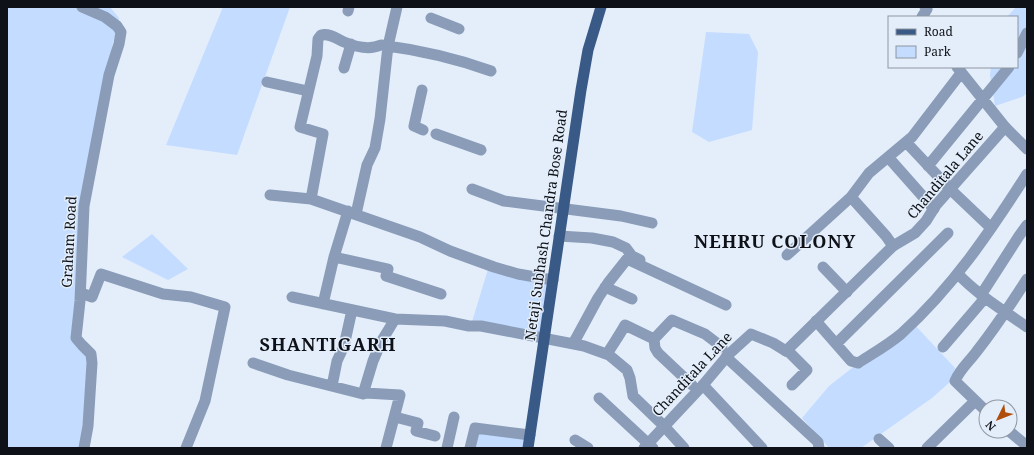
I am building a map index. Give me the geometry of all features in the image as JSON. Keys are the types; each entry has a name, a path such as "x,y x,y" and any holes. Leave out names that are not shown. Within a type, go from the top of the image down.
{"main road":[{"name":"Netaji Subhash Chandra Bose Road","path":"528,448 588,50 601,7"}],"street":[{"name":"Graham Road","path":"82,7 105,17 117,26 121,32 119,44 109,75 84,206 80,293 76,338 92,354 88,426 84,448"},
{"path":"323,304 334,257 352,213 367,165 375,148 380,119 388,46 397,7"},
{"path":"431,18 460,29"},
{"path":"1018,51 1027,33"},
{"path":"311,199 323,134 300,127 317,56 318,38 321,35 324,34 335,37 362,47 376,47 381,45 425,51 461,60 491,71"},
{"path":"344,68 351,44"},
{"path":"928,166 1008,68"},
{"path":"787,255 851,197 869,173 912,137 959,70 1005,127 1027,149"},
{"path":"267,82 308,92"},
{"path":"422,90 414,126 423,130"},
{"name":"Chanditala Lane","path":"648,446 724,352 751,334 773,343 786,351 893,246 915,233 950,189 1005,127"},
{"path":"436,134 481,150"},
{"path":"906,142 950,189 991,228"},
{"path":"888,157 934,209"},
{"path":"816,321 851,361 858,363 899,335 929,306 958,274 1027,174"},
{"path":"472,189 504,200 622,216 652,224"},
{"path":"270,195 311,199 425,239 450,251 494,267 518,274 553,280"},
{"path":"851,197 893,246"},
{"path":"943,347 983,297 1027,225"},
{"path":"836,344 948,233"},
{"path":"559,236 592,238 613,242 626,248 632,256 725,302 627,259 605,287 573,344"},
{"path":"334,257 388,269 386,276 441,294"},
{"path":"823,267 846,292"},
{"path":"80,293 92,297 101,274 163,294 191,297 225,307 205,401 186,448"},
{"path":"958,274 983,297 1027,327"},
{"path":"978,404 955,382 958,374 1006,313 1027,279"},
{"path":"605,287 632,299"},
{"path":"292,297 396,318 445,321 470,326 481,326 584,346 609,356 626,370 630,378 633,396 684,448"},
{"path":"332,386 338,361 344,346 352,310"},
{"path":"363,394 381,342 396,318"},
{"path":"762,448 698,385 658,353 655,348 654,339 672,320 705,334 818,442 819,448"},
{"path":"609,356 614,341 618,339 625,325 654,339"},
{"path":"786,351 790,352 807,370 792,385"},
{"path":"253,363 288,376 363,394 400,395 389,447"},
{"path":"599,398 648,446"},
{"path":"927,448 975,401"},
{"path":"395,417 418,423 416,431 434,436"},
{"path":"447,448 454,417"},
{"path":"470,448 475,428 530,435"},
{"path":"1018,438 1027,446"},
{"path":"879,439 889,448"},
{"path":"575,440 588,448"}],"green space":[{"path":"7,7 110,7 119,18 118,29 113,42 92,157 73,338 89,354 82,448 7,448"},
{"path":"223,7 290,7 237,155 166,145"},
{"path":"1016,7 1027,7 1027,93 1022,97 995,106 990,75 991,68 1018,68 1018,16 1008,16"},
{"path":"706,32 749,34 758,52 752,130 709,142 692,132"},
{"path":"152,234 188,269 168,280 122,257"},
{"path":"488,269 549,282 542,336 472,322"},
{"path":"913,323 955,368 951,381 932,398 861,448 829,448 802,418 829,386 852,368 903,334"},
{"path":"476,430 527,436 525,448 472,448"}],"district":[{"name":"NEHRU COLONY","path":"775,242"},
{"name":"SHANTIGARH","path":"328,345"}]}
